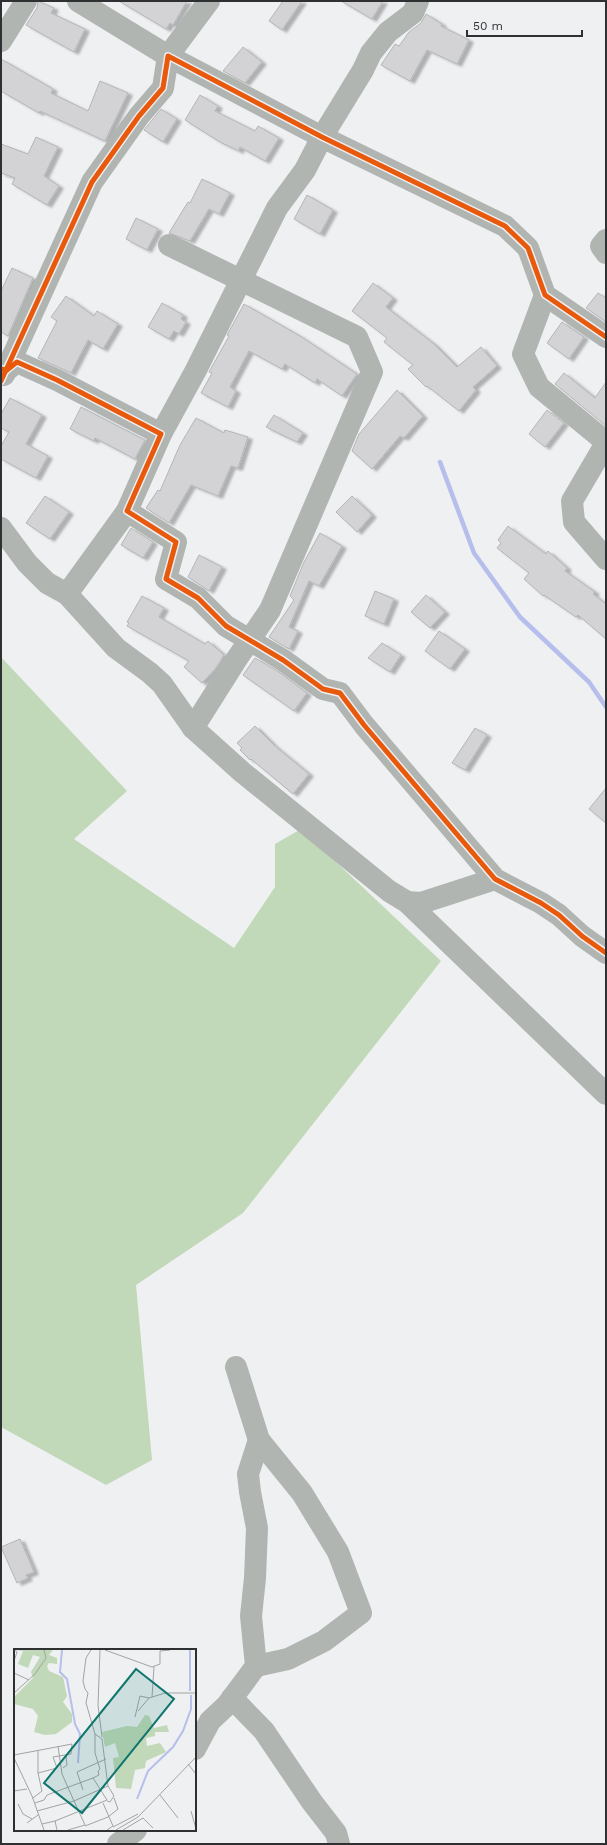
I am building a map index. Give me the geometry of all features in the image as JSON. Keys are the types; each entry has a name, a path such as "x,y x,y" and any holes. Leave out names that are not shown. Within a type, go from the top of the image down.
{"street":[{"path":"1,41 26,1"},
{"path":"78,1 168,56 322,137 505,226 528,248 545,296 606,337"},
{"path":"3,373 92,182 139,116 163,88 168,56 209,1"},
{"path":"67,594 127,511 162,434 277,208 305,170 322,137 363,70 371,53 388,32 413,13 418,1"},
{"path":"606,240 602,246 606,254"},
{"path":"169,245 242,279 357,338 372,372 270,610 193,728"},
{"path":"545,296 523,354 539,387 606,443 572,501 574,522 606,559"},
{"path":"3,373 17,362 57,380 162,434"},
{"path":"127,511 176,542 166,579 198,598 226,626 283,660 323,689 340,693 364,725 495,879 541,903 559,915 582,936 606,953"},
{"path":"1,528 27,563 47,584 67,594 116,648 150,673 162,684 193,728 242,772 285,807 389,891 407,902 606,1094"},
{"path":"407,902 421,903 495,879"},
{"path":"196,1747 210,1721 227,1705 256,1666 288,1659 324,1641 361,1613 338,1552 302,1492 259,1440 236,1367"},
{"path":"256,1666 251,1616 255,1578 257,1528 248,1474 259,1440"},
{"path":"232,1698 264,1731 312,1802 336,1833 338,1844"},
{"path":"118,1844 135,1831"}],"green space":[{"path":"1,657 127,791 74,839 234,948 275,887 275,844 301,829 441,961 243,1213 136,1285 152,1460 106,1485 1,1427"}],"building":[{"path":"38,1 54,8 51,13 85,29 74,52 26,25 37,8"},
{"path":"119,1 187,1 173,25 170,23 166,29"},
{"path":"283,1 302,1 282,30 269,21"},
{"path":"341,1 383,1 372,19"},
{"path":"426,14 442,24 441,26 469,40 457,64 427,50 410,81 381,65 395,44 399,46 409,32 421,23"},
{"path":"243,47 262,62 245,83 223,71"},
{"path":"1,59 53,89 51,93 88,111 100,81 128,93 105,141 40,111 39,113 1,91"},
{"path":"200,95 218,106 215,111 255,131 258,126 279,138 265,161 240,147 239,151 220,142 185,120"},
{"path":"161,109 177,119 163,142 144,130"},
{"path":"36,137 58,147 44,176 59,186 47,205 12,184 15,178 1,173 1,144 28,154"},
{"path":"202,179 230,193 219,214 209,209 190,241 169,233 188,202 190,203"},
{"path":"307,195 333,210 320,234 294,219"},
{"path":"136,218 158,229 147,250 126,239"},
{"path":"12,268 33,278 8,336 1,332 1,291"},
{"path":"373,283 393,298 386,307 434,344 457,367 481,347 497,366 473,387 476,390 459,411 427,386 426,387 408,369 413,365 384,342 387,338 352,311"},
{"path":"598,293 606,298 606,322 586,308"},
{"path":"66,296 94,316 97,311 118,324 103,349 88,340 71,373 38,358 57,321 51,317"},
{"path":"162,303 183,315 181,319 186,322 179,334 174,331 169,339 148,327"},
{"path":"244,304 300,336 357,374 342,396 317,379 315,383 285,364 282,369 249,351 230,387 236,391 228,407 201,393 212,373 209,372 229,336 227,335"},
{"path":"562,322 584,337 569,359 547,343"},
{"path":"564,373 595,398 606,382 606,426 555,384"},
{"path":"397,390 423,416 404,438 400,436 372,469 352,451 359,434"},
{"path":"10,398 42,415 26,444 48,456 36,478 1,459 1,446 9,432 1,428 1,414"},
{"path":"81,407 145,440 135,459 95,438 94,441 70,429"},
{"path":"547,410 564,423 545,447 529,434"},
{"path":"274,415 303,433 297,442 266,427"},
{"path":"196,418 224,433 225,430 248,437 238,468 231,466 218,496 191,485 169,523 146,508 158,490 160,491 180,445"},
{"path":"45,496 69,512 50,539 26,523"},
{"path":"352,496 372,515 357,532 336,512"},
{"path":"508,526 546,554 548,551 567,568 565,571 595,592 593,594 606,604 606,639 578,615 576,617 544,595 543,596 524,579 529,573 497,548 501,543 498,540"},
{"path":"131,528 153,542 143,558 121,545"},
{"path":"320,533 342,546 319,586 309,581 289,627 298,631 289,649 269,637 294,600 290,596 304,562"},
{"path":"199,555 222,567 209,591 188,577"},
{"path":"375,591 394,599 384,624 365,616"},
{"path":"426,595 445,612 430,628 411,612"},
{"path":"142,596 164,608 159,617 205,644 208,641 224,655 216,668 202,683 184,667 189,661 127,626 129,623 127,622"},
{"path":"439,631 465,649 450,669 425,651"},
{"path":"382,643 401,655 390,672 368,658"},
{"path":"255,658 276,670 307,693 294,711 243,675"},
{"path":"255,726 275,746 309,774 293,794 251,759 250,760 240,750 242,748 237,743"},
{"path":"475,728 487,735 465,770 452,763"},
{"path":"606,788 606,823 589,809"},
{"path":"20,1539 34,1572 26,1575 28,1578 17,1583 1,1547"}],"waterway":[{"path":"440,462 474,553 520,617 589,682 606,707"}],"cycle path":[{"path":"1,381 92,182 139,116 163,88 168,56 322,137 505,226 528,248 545,295 606,337"},
{"path":"1,369 7,370 17,362 57,380 161,434 127,511 176,542 166,579 198,598 226,626 283,660 323,689 340,693 364,725 495,879 541,903 559,915 582,936 606,953"}]}
